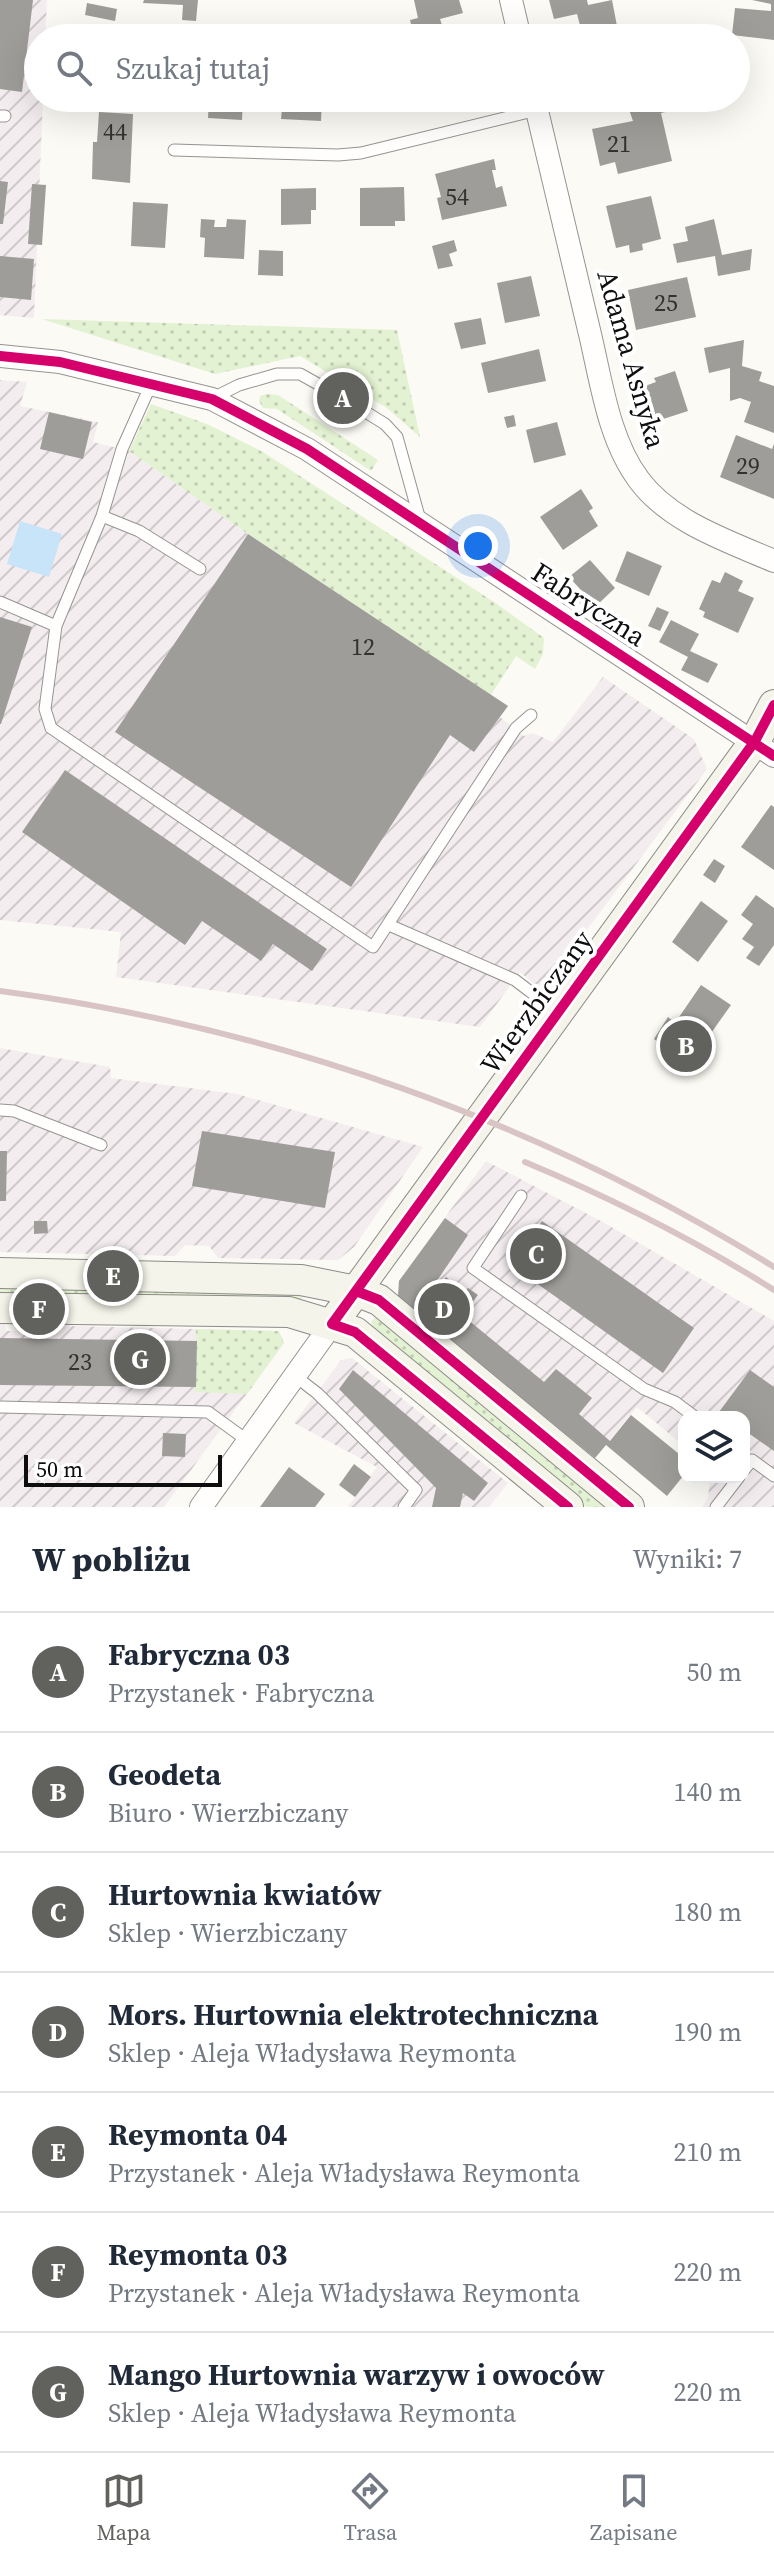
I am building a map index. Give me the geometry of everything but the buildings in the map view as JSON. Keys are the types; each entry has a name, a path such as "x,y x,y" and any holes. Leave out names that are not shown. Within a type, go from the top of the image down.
{"street":[{"path":"511,0 517,24"},
{"name":"Adama Asnyka","path":"537,112 608,405 625,458 639,480 665,507 732,544 774,561"},
{"name":"Fabryczna","path":"0,356 60,362 212,399 307,449 764,748"},
{"name":"Wierzbiczany","path":"332,1324 558,1013 764,748 774,705"},
{"path":"0,1273 301,1280 356,1291 379,1300 629,1507"},
{"path":"0,1308 289,1312 355,1332 568,1507"},
{"path":"201,1507 332,1324"}],"lane":[{"path":"174,150 361,153 507,112"},
{"path":"212,399 239,385 277,374 300,374 343,398 385,424 397,437 421,523"},
{"path":"152,382 122,449 102,516 56,626 45,709 51,728 373,947 516,728 531,715"},
{"path":"102,516 139,531 200,569"},
{"path":"0,602 56,626"},
{"path":"389,925 515,980 558,1013"},
{"path":"0,1110 14,1111 101,1145"},
{"path":"521,1196 473,1268 644,1389 675,1402 687,1411"},
{"path":"295,1376 317,1393 416,1490 404,1507"},
{"path":"0,1407 208,1412 248,1441"},
{"path":"750,1464 774,1476"},
{"path":"716,1507 734,1483"}],"shaded area":[{"path":"0,0 47,0 46,24 24,24 24,112 42,112 34,318 0,315"},
{"path":"0,380 27,382 20,406 98,422 93,442 129,451 248,534 508,706 500,717 524,736 533,733 553,742 603,677 694,739 707,769 542,990 520,972 480,1027 116,977 121,932 0,920"},
{"path":"0,1048 110,1067 111,1078 237,1094 423,1147 354,1247 338,1260 218,1258 209,1246 185,1245 175,1256 0,1252"},
{"path":"486,1161 601,1221 774,1321 774,1507 702,1507 708,1498 709,1483 750,1483 750,1411 678,1411 678,1441 637,1407 595,1458 398,1296 399,1281"},
{"path":"0,1324 5,1324 6,1331 28,1331 28,1325 279,1331 284,1343 164,1507 0,1507"},
{"path":"352,1358 508,1483 489,1507 348,1507 377,1467 294,1423 341,1360"}],"green space":[{"path":"42,319 397,330 420,437 387,408 300,356 215,374"},
{"path":"278,395 378,460 371,471 277,409 263,408 260,396"},
{"path":"151,404 207,424 263,452 494,602 544,638 543,654 535,669 516,656 491,695 248,534 129,451"},
{"path":"0,1285 301,1295 302,1299 0,1294"},
{"path":"380,1318 610,1507 586,1507 374,1331 371,1322"},
{"path":"196,1329 279,1331 284,1343 247,1394 194,1392"}],"water":[{"path":"20,521 62,534 49,577 7,564"}],"railway":[{"path":"0,991 102,1007 203,1029 303,1056 402,1088 498,1125 593,1168 685,1215 774,1267"},
{"path":"525,1162 652,1221 774,1290"}],"cycle path":[{"path":"0,356 60,362 212,399 307,449 774,756"},
{"path":"568,1507 355,1332 332,1324 755,741 774,705"},
{"path":"356,1291 379,1300 629,1507"}],"place":[{"name":"Fabryczna 03","path":"343,398"},
{"name":"Geodeta","path":"686,1046"},
{"name":"Hurtownia kwiatów","path":"536,1254"},
{"name":"Reymonta 04","path":"113,1276"},
{"name":"Reymonta 03","path":"39,1309"},
{"name":"Mors. Hurtownia elektrotechniczna","path":"444,1309"},
{"name":"Mango Hurtownia warzyw i owoców","path":"140,1359"}]}
